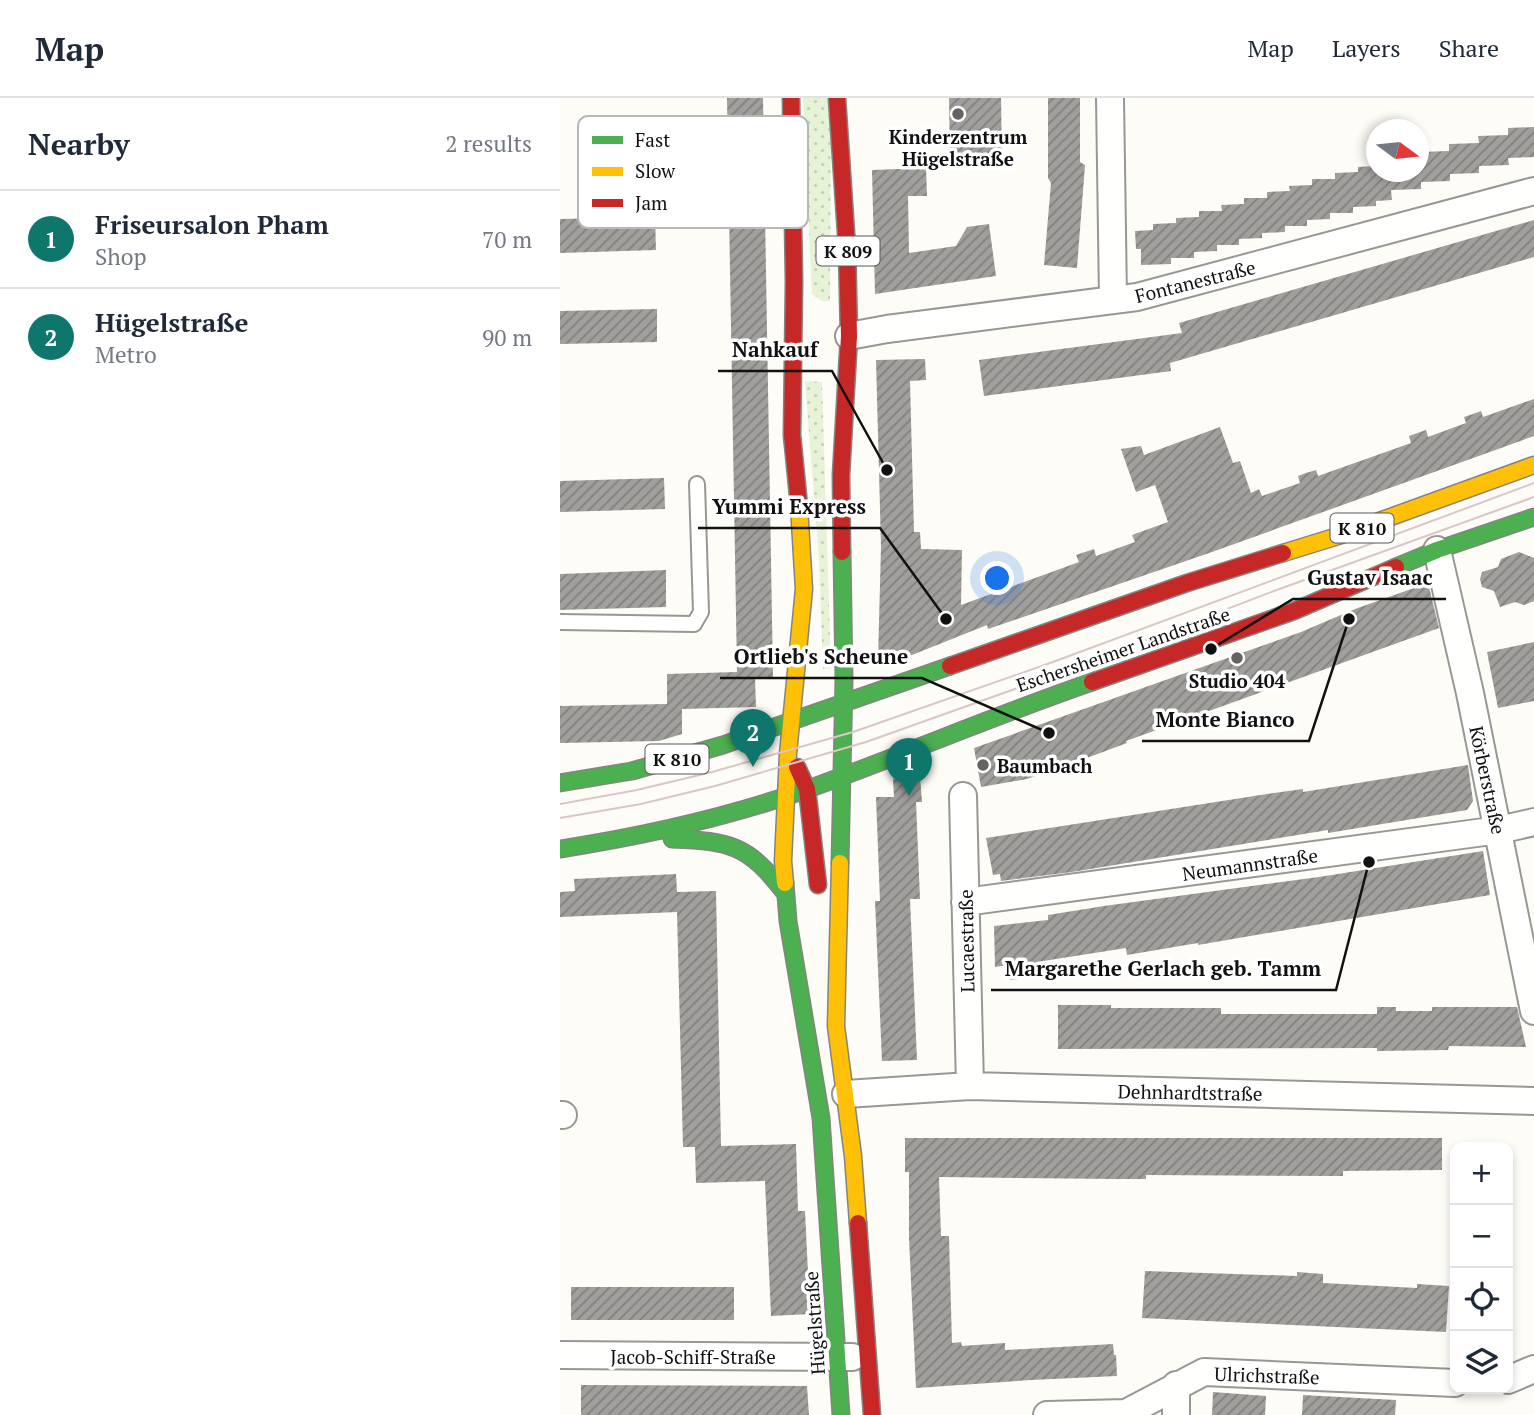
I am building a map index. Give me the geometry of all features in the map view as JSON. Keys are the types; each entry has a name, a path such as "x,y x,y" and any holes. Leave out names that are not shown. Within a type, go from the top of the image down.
{"main road":[{"name":"Hügelstraße","path":"791,98 791,116"},
{"name":"K 809","path":"836,706 844,396 843,336 848,248 837,98"},
{"name":"Hügelstraße","path":"793,228 792,435 802,532 804,589 783,828 785,893 800,1004 821,1118 841,1415"},
{"path":"794,281 802,307 810,321"},
{"path":"792,374 807,362"},
{"path":"831,366 837,372 844,396"},
{"name":"Eschersheimer Landstraße","path":"560,783 663,763 753,735 1187,583 1338,536 1534,465"},
{"name":"Eschersheimer Landstraße","path":"560,849 635,837 807,789 1022,706 1294,611 1437,550 1534,517"},
{"path":"804,589 813,650"},
{"path":"822,693 836,706 843,722 836,1026"},
{"path":"843,722 866,741 896,755"},
{"path":"753,735 768,739 788,754 807,789 819,900"},
{"path":"635,837 714,840 737,846 767,870 785,893"},
{"path":"822,925 853,1156 872,1415"}],"street":[{"path":"1110,98 1113,299"},
{"name":"Fontanestraße","path":"843,336 1137,297 1534,191"},
{"name":"Körberstraße","path":"1437,550 1499,830 1534,1011"},
{"name":"Lucaestraße","path":"962,796 970,1086"},
{"name":"Neumannstraße","path":"965,902 1499,830 1534,821"},
{"name":"Dehnhardtstraße","path":"846,1094 970,1086 1534,1101"},
{"name":"Jacob-Schiff-Straße","path":"560,1355 867,1357"},
{"path":"1513,1378 1534,1370"},
{"name":"Ulrichstraße","path":"1046,1415 1126,1414 1204,1372 1450,1383"},
{"path":"1176,1385 1176,1415"}],"lane":[{"path":"560,622 694,624 699,619 701,612 697,484"}],"green space":[{"path":"803,98 831,98 830,301 822,301 812,294 808,116 804,116"},
{"path":"805,381 822,382 831,669 823,669 819,560"}],"building":[{"path":"727,98 763,98 763,116 727,116"},
{"path":"949,98 1001,98 1002,159 950,161"},
{"path":"1048,98 1080,98 1080,162 1085,165 1077,268 1044,265 1051,183 1048,178"},
{"path":"1534,127 1534,157 1508,158 1509,165 1479,166 1479,173 1450,174 1450,181 1429,182 1429,152 1449,151 1449,144 1479,143 1478,136 1508,135 1508,128"},
{"path":"1358,167 1366,167 1366,182 1421,182 1421,189 1391,190 1392,200 1376,201 1376,206 1353,207 1353,213 1330,213 1330,219 1307,220 1307,226 1285,226 1285,232 1262,233 1262,238 1239,239 1239,245 1217,245 1217,251 1194,252 1194,258 1171,258 1171,264 1141,265 1141,249 1136,249 1135,231 1153,230 1153,224 1176,223 1176,218 1199,217 1199,211 1222,211 1221,205 1244,204 1244,198 1267,198 1267,192 1290,191 1289,186 1312,185 1312,179 1335,179 1335,173 1358,172"},
{"path":"926,168 927,196 908,196 909,253 956,246 967,227 989,224 996,276 875,294 872,170"},
{"path":"560,219 578,219 578,228 655,228 656,250 560,253"},
{"path":"1534,220 1534,257 1170,363 1171,371 984,396 979,360 1182,333 1179,323"},
{"path":"729,228 765,228 773,677 755,678 756,707 682,709 682,734 659,741 560,743 560,706 667,704 667,674 737,672"},
{"path":"657,309 657,342 560,344 560,311"},
{"path":"925,359 926,380 910,381 914,532 920,532 921,549 962,550 961,605 1079,562 1076,555 1094,549 1096,556 1135,542 1132,535 1168,522 1155,485 1136,492 1121,449 1141,446 1144,455 1220,427 1233,463 1240,461 1251,493 1259,489 1262,496 1300,483 1298,476 1306,473 1316,470 1318,476 1411,443 1409,436 1426,430 1428,437 1466,423 1464,417 1481,411 1483,417 1534,399 1534,436 1212,552 988,629 987,625 902,659 878,660 881,546 876,360"},
{"path":"664,478 665,509 560,512 560,481"},
{"path":"1519,552 1534,558 1534,601 1524,605 1515,602 1500,607 1494,591 1482,587 1482,572 1498,567 1501,559"},
{"path":"666,570 666,607 560,610 560,574"},
{"path":"1428,583 1439,628 1126,741 1127,743 1068,765 1027,779 981,787 974,748 1301,632"},
{"path":"1534,642 1534,701 1498,708 1487,652"},
{"path":"1468,765 1473,801 1467,810 1072,872 1001,881 1000,874 993,875 986,838"},
{"path":"920,776 922,802 916,802 920,899 910,899 917,1060 882,1061 875,901 880,901 876,797 894,797 893,779"},
{"path":"1483,851 1490,895 1198,945 1127,955 1126,948 1037,962 1038,977 1010,980 1009,965 995,967 994,926 1048,920 1048,915 1104,906 1319,877"},
{"path":"676,874 677,892 716,891 721,1146 796,1144 798,1211 805,1211 810,1314 771,1316 765,1181 696,1183 695,1147 683,1147 677,912 560,917 560,892 575,891 574,879"},
{"path":"1058,1005 1221,1008 1221,1014 1377,1014 1377,1007 1396,1007 1396,1011 1432,1011 1432,1007 1517,1007 1526,1047 1449,1046 1448,1050 1377,1051 1377,1048 1058,1049"},
{"path":"905,1138 1442,1138 1442,1170 1343,1171 1343,1176 1146,1175 1146,1179 939,1177 941,1236 949,1236 952,1343 961,1342 962,1346 1005,1343 1005,1350 1113,1344 1117,1376 916,1388 909,1238 909,1172 905,1172"},
{"path":"1145,1271 1297,1276 1297,1272 1323,1274 1323,1283 1417,1288 1417,1284 1449,1286 1446,1332 1142,1318"},
{"path":"571,1287 734,1287 734,1320 571,1320"},
{"path":"581,1385 807,1386 809,1415 581,1415"},
{"path":"1213,1392 1266,1396 1265,1415 1212,1415"},
{"path":"1303,1395 1396,1400 1395,1415 1302,1415"}],"tram line":[{"path":"560,804 637,790 712,772 853,732 1053,662 1534,483"},
{"path":"560,818 641,804 715,786 866,742 1534,497"}],"traffic: fast":[{"path":"1396,567 1534,517"},
{"path":"840,863 844,680 842,552"},
{"path":"560,783 632,771 723,745 950,666"},
{"path":"560,849 686,825 778,799 1092,682"},
{"path":"672,839 724,844 737,849 760,865 785,893"},
{"path":"785,883 788,921 821,1118 841,1415"}],"traffic: slow":[{"path":"1283,553 1338,536 1534,465"},
{"path":"785,883 783,861 788,754 804,589 799,506"},
{"path":"840,863 836,1026 853,1156 858,1223"}],"traffic: jam":[{"path":"791,98 791,116"},
{"path":"837,98 847,248 849,336 841,475 842,552"},
{"path":"793,228 792,435 799,506"},
{"path":"950,666 1187,583 1283,553"},
{"path":"1092,682 1294,611 1396,567"},
{"path":"797,767 807,789 818,885"},
{"path":"858,1223 872,1415"}],"place":[{"name":"Kinderzentrum Hügelstraße","path":"958,114"},
{"name":"Nahkauf","path":"887,470"},
{"name":"Yummi Express","path":"946,619"},
{"name":"Monte Bianco","path":"1349,619"},
{"name":"Gustav Isaac","path":"1211,649"},
{"name":"Studio 404","path":"1237,658"},
{"name":"Ortlieb's Scheune","path":"1049,733"},
{"name":"Baumbach","path":"983,765"},
{"name":"Hügelstraße","path":"753,767"},
{"name":"Friseursalon Pham","path":"909,796"},
{"name":"Margarethe Gerlach geb. Tamm","path":"1369,862"}]}
